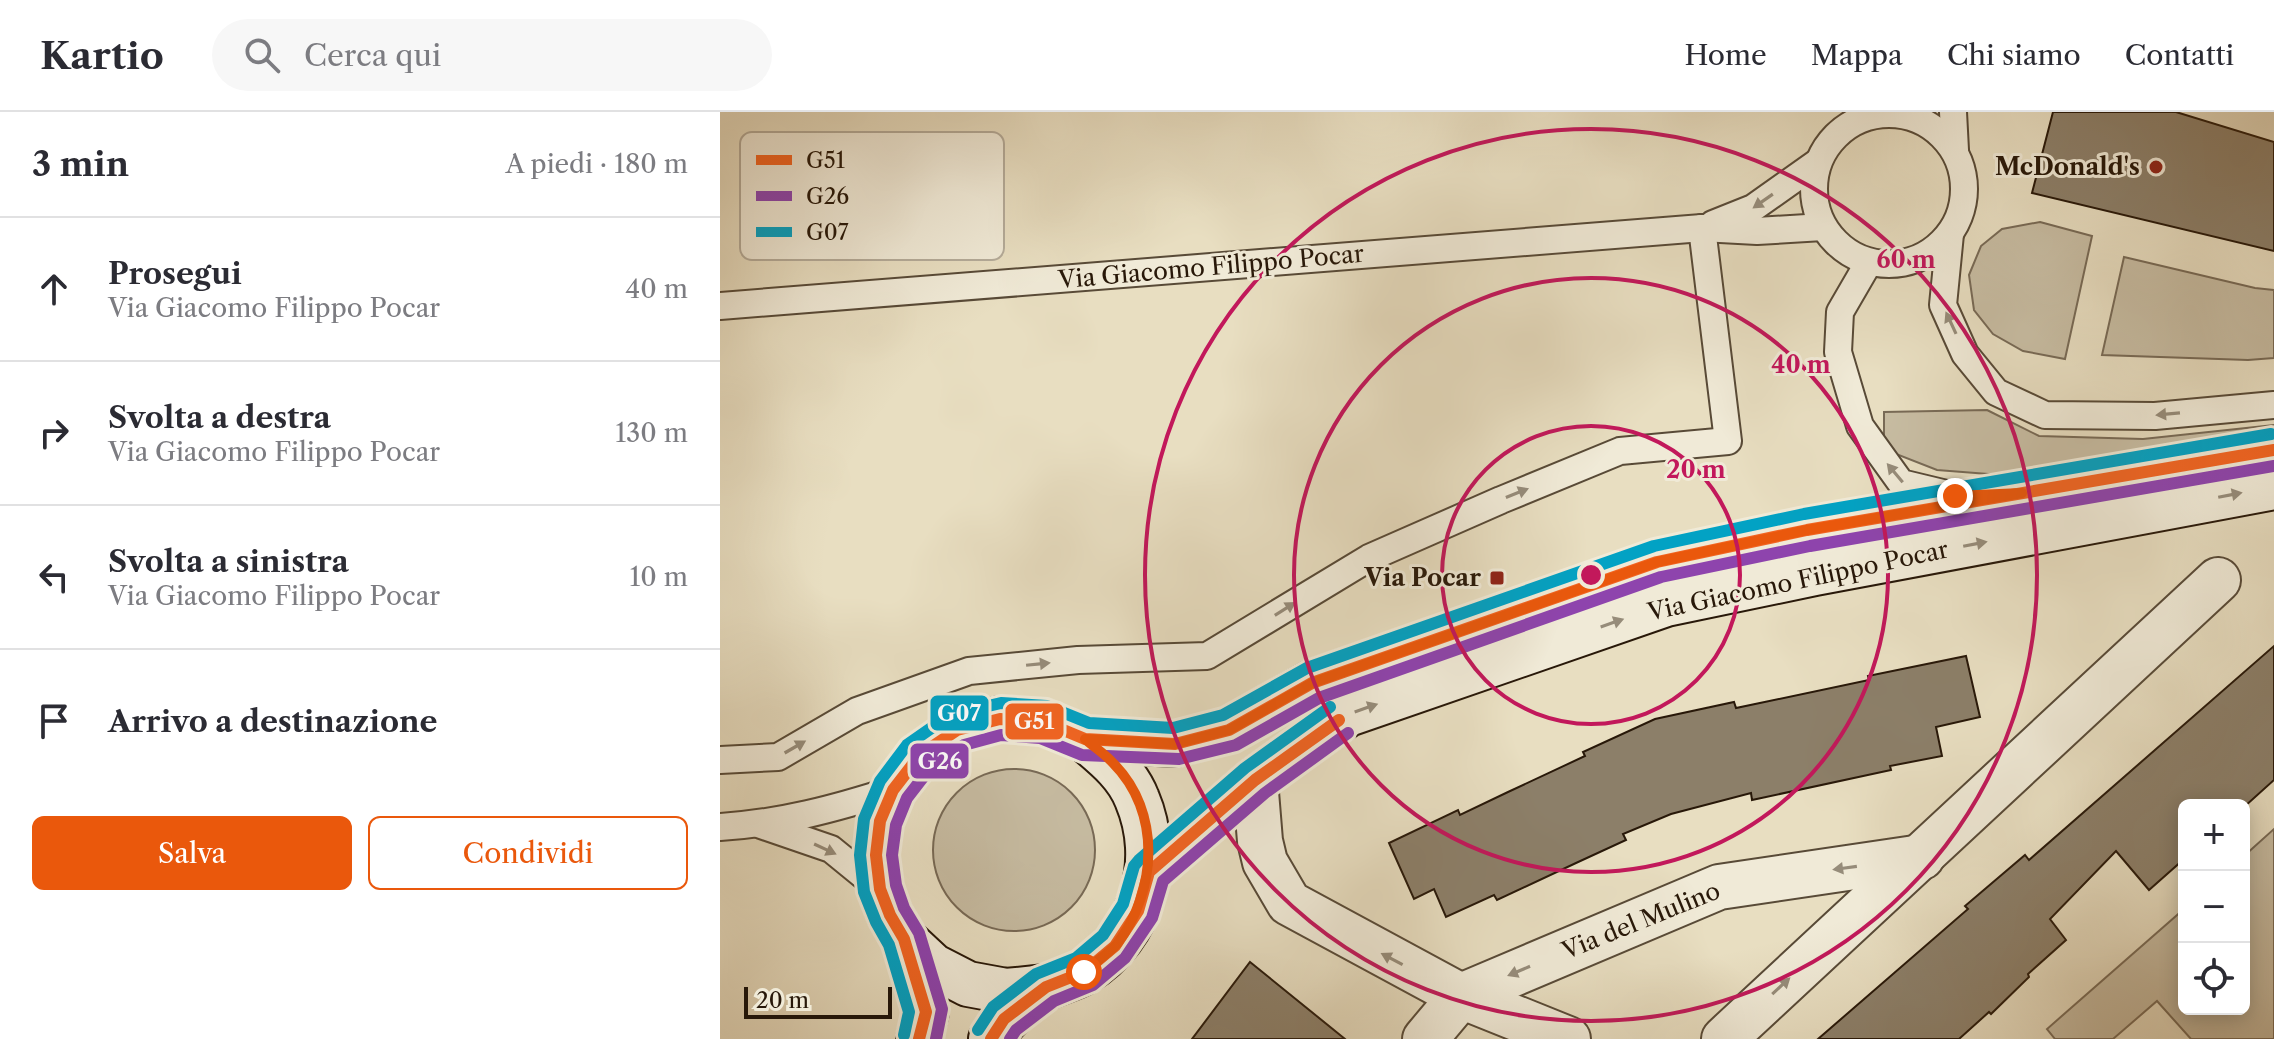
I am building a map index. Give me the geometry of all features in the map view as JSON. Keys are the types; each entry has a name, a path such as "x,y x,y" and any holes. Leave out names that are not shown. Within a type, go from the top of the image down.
{"main road":[{"name":"Via Giacomo Filippo Pocar","path":"1085,739 1175,744 1229,730 1312,683 1657,562 1807,530 2274,450"},
{"name":"Via Giacomo Filippo Pocar","path":"1149,872 1255,780 1348,714 1666,604 2274,487"},
{"path":"1724,1039 2218,580"},
{"name":"Via Giacomo Filippo Pocar","path":"919,1039 926,1012 904,939 880,889 876,855 880,821 893,790 920,755 957,730 1000,719 1044,722 1085,739 1115,764 1136,796 1148,834 1149,872 1138,911 1115,946 1084,972 1046,987 1004,1019 991,1039"},
{"path":"1255,780 1260,841 1265,862 1289,903 1461,996 1568,1039"},
{"name":"Via del Mulino","path":"1425,1039 1461,996 1719,887 1922,857"},
{"name":"Via Giacomo Filippo Pocar","path":"904,939 933,966 968,984 1006,991 1046,987"}],"lane":[{"name":"Via Giacomo Filippo Pocar","path":"1702,228 1753,208 1818,162 1829,142 1845,127 1865,117 1889,112 1908,115 1927,122 1955,150"},
{"path":"1953,112 1955,150 1963,171 1965,202 1950,234 1943,305 1965,354 1996,392 2045,415 2155,416 2274,405"},
{"path":"1818,162 1813,184 1815,206 1823,227 1835,242 1851,254 1869,262 1892,265 1914,260 1934,250 1950,234"},
{"name":"Via Giacomo Filippo Pocar","path":"720,306 1702,228 1757,231 1823,227"},
{"path":"720,760 778,757 857,711 969,671 1078,660 1207,656 1369,558 1501,500 1620,451 1728,441 1702,228"},
{"name":"Via Giacomo Filippo Pocar","path":"1869,262 1840,312 1838,352 1860,426 1901,483 1955,496 2022,493"},
{"name":"Via Giacomo Filippo Pocar","path":"720,827 761,825 829,811 893,790"},
{"name":"Via Giacomo Filippo Pocar","path":"761,825 831,849 880,889"}],"shaded area":[{"path":"2040,222 2092,236 2065,359 2023,351 1993,334 1974,310 1969,275 1981,246 2002,229"},
{"path":"2124,257 2274,290 2274,358 2248,360 2102,355"},
{"path":"1987,410 2039,436 2143,439 2274,425 2274,438 2014,476 1937,470 1896,454 1884,437 1884,412"},
{"path":"1014,769 1045,775 1071,793 1089,819 1095,850 1089,881 1071,907 1045,925 1014,931 983,925 957,907 939,881 933,850 939,819 957,793 983,775"},
{"path":"2274,829 2274,1039 2191,1039 2157,1001 2113,1039 2055,1039 2047,1029 2178,914 2178,1015 2250,1015 2250,851"}],"building":[{"name":"McDonald's","path":"2053,112 2176,112 2274,142 2274,251 2032,193"},
{"path":"2274,646 2274,780 2250,802 2250,799 2178,799 2178,864 2149,890 2116,851 2050,919 2066,940 2028,974 2029,977 1991,1014 1989,1012 1959,1039 1818,1039 1968,909 1965,906 2025,855 2029,860"},
{"path":"1966,656 1980,717 1936,727 1942,756 1752,800 1751,793 1671,814 1623,834 1626,840 1497,900 1494,895 1446,917 1434,889 1414,899 1389,843 1458,810 1460,815 1655,719 1734,702 1736,708"},
{"path":"1250,962 1345,1039 1192,1039"}],"transit line":[{"name":"G07","path":"904,1035 909,1012 889,945 864,892 860,855 864,819 880,781 907,745 950,715 1001,703 1047,706 1089,723 1173,728 1223,715 1307,668 1654,546 1804,514 2271,434"},
{"name":"G51","path":"919,1039 926,1012 904,939 880,889 876,855 880,821 893,790 920,755 957,730 1000,719 1044,722 1085,739 1175,744 1229,730 1312,683 1657,562 1807,530 2274,450"},
{"name":"G26","path":"936,1039 942,1009 919,933 904,908 896,885 892,855 896,825 907,798 931,767 964,745 1001,735 1040,738 1082,755 1179,759 1236,745 1319,698 1661,577 1810,546 2274,466"},
{"name":"G07","path":"978,1030 993,1007 1036,974 1076,958 1103,935 1123,904 1134,866 1139,860 1245,768 1330,707"},
{"name":"G51","path":"991,1039 1004,1019 1046,987 1084,972 1115,946 1138,911 1149,872 1255,780 1339,720"},
{"name":"G26","path":"1010,1039 1016,1030 1054,1001 1093,985 1125,958 1152,918 1163,881 1265,793 1348,733"}],"place":[{"name":"McDonald's","path":"2156,167"},
{"name":"Via Pocar","path":"1497,578"}],"route":[{"path":"1084,972 1115,946 1138,911 1149,872 1148,834 1136,796 1115,764 1085,739 1175,744 1229,730 1312,683 1657,562 1807,530 2022,493 1955,496"}]}
